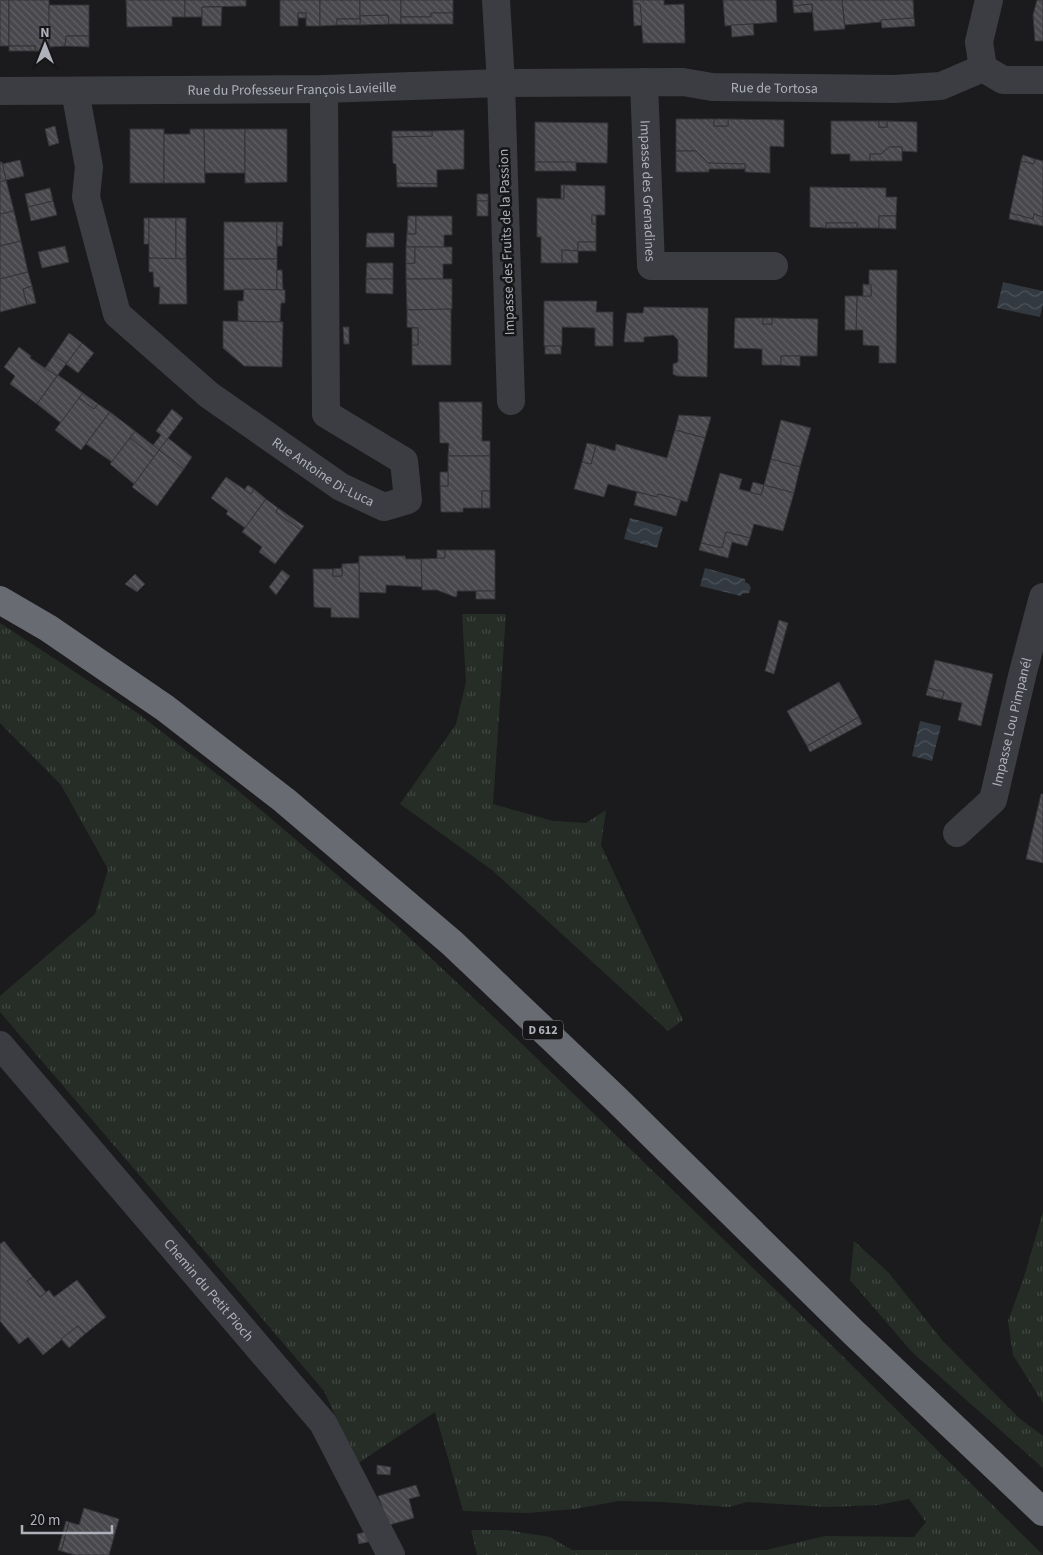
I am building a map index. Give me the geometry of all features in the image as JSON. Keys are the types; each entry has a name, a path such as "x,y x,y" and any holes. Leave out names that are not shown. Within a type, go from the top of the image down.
{"highway":[{"name":"D 612","path":"0,600 48,628 165,708 284,800 452,943 615,1098 860,1339 1043,1512"}],"street":[{"path":"496,0 501,83"},
{"path":"989,0 979,42 983,68 1003,80 1043,80"},
{"name":"Rue de Tortosa","path":"501,83 684,82 712,87 894,89 942,86 983,68"},
{"name":"Impasse des Grenadines","path":"644,82 651,266 774,266"},
{"name":"Rue du Professeur François Lavieille","path":"0,91 324,89 501,83"},
{"name":"Impasse des Fruits de la Passion","path":"501,83 511,401"},
{"name":"Rue Antoine Di-Luca","path":"75,91 89,167 86,197 117,314 209,395 341,487 384,507 408,500 404,461 326,414 324,89"},
{"name":"Impasse Lou Pimpanél","path":"958,834 993,800 1043,597"},
{"name":"Chemin du Petit Pioch","path":"0,1044 323,1423 391,1555"}],"green space":[{"path":"462,614 506,614 493,804 553,821 586,823 606,810 601,845 683,1020 668,1031 492,870 400,804 456,724 466,682"},
{"path":"0,623 136,712 234,787 396,925 520,1042 786,1300 1043,1555 477,1555 471,1530 507,1530 550,1537 572,1550 766,1550 825,1536 914,1537 926,1522 909,1499 878,1505 829,1507 747,1502 729,1507 619,1501 575,1509 528,1513 463,1511 435,1412 357,1464 324,1391 0,1012 0,996 95,914 108,869 61,785 0,723"},
{"path":"1043,1212 1043,1403 1013,1355 1008,1321 1024,1277"},
{"path":"854,1241 889,1273 942,1340 1019,1418 1043,1436 1043,1468 912,1352 850,1280"}],"water":[{"path":"1003,282 1043,291 1040,317 997,308"},
{"path":"630,518 663,527 657,548 624,539"},
{"path":"705,568 745,579 745,582 751,588 749,593 742,594 741,596 700,586"},
{"path":"920,721 941,726 932,761 912,756"}],"building":[{"path":"0,0 9,0 9,46 0,46"},
{"path":"9,0 49,0 50,51 35,51 35,46 9,46"},
{"path":"126,0 185,0 185,17 172,17 172,26 127,27"},
{"path":"185,0 246,0 246,6 202,7 202,17 185,17"},
{"path":"280,0 320,0 320,26 306,26 306,13 298,13 298,26 280,26"},
{"path":"320,0 360,0 360,19 337,19 337,25 320,26"},
{"path":"360,0 401,0 401,24 389,24 388,15 360,16"},
{"path":"401,0 453,0 453,13 431,13 431,17 401,17"},
{"path":"633,0 664,0 664,5 684,4 685,43 643,43 640,4 633,4"},
{"path":"723,0 776,0 777,22 725,26"},
{"path":"793,0 842,0 845,29 814,31 812,4 793,6"},
{"path":"842,0 913,0 914,18 845,25"},
{"path":"1037,0 1043,0 1043,41 1035,41 1033,15"},
{"path":"633,4 640,4 642,25 634,26"},
{"path":"812,4 812,12 794,13 793,6"},
{"path":"49,5 89,5 89,36 66,36 65,46 49,47"},
{"path":"202,7 222,7 221,26 202,26"},
{"path":"298,13 306,13 306,18 298,18"},
{"path":"431,13 453,13 453,24 401,24 401,17 431,17"},
{"path":"388,15 389,24 360,25 360,16"},
{"path":"914,18 915,26 882,28 881,20"},
{"path":"337,19 360,19 360,25 337,25"},
{"path":"753,24 754,35 732,37 731,25"},
{"path":"66,36 89,36 89,47 65,46"},
{"path":"9,46 35,46 35,51 9,51"},
{"path":"676,119 714,119 714,126 728,126 728,119 784,120 784,147 770,146 770,173 745,172 745,164 708,163 696,151 676,151"},
{"path":"714,119 728,119 728,126 714,126"},
{"path":"831,121 879,121 879,127 887,127 887,121 917,122 917,152 902,151 902,147 889,147 881,154 870,154 870,161 850,161 850,154 831,154"},
{"path":"879,121 887,121 887,127 879,127"},
{"path":"535,122 608,123 607,163 535,162"},
{"path":"55,126 59,143 49,146 45,129"},
{"path":"130,129 164,129 164,183 130,183"},
{"path":"190,129 204,129 205,183 164,183 164,134 190,134"},
{"path":"204,129 245,129 245,173 205,173"},
{"path":"245,129 287,129 287,182 245,183"},
{"path":"464,130 464,169 437,170 437,184 397,183 396,164 393,163 392,137 432,136 432,131"},
{"path":"392,131 432,131 432,136 392,137"},
{"path":"889,147 902,147 902,161 870,161 870,154 881,154"},
{"path":"676,151 696,151 708,163 745,164 745,169 709,169 709,172 676,172"},
{"path":"1023,155 1035,159 1034,164 1021,161"},
{"path":"1035,159 1043,161 1043,217 1034,214 1033,219 1010,213 1021,161 1034,164"},
{"path":"20,160 24,176 6,180 2,164"},
{"path":"0,162 2,162 6,180 0,182"},
{"path":"535,162 576,162 576,171 535,171"},
{"path":"6,180 14,211 0,214 0,182"},
{"path":"397,183 437,184 437,187 397,187"},
{"path":"561,185 564,185 564,199 561,199"},
{"path":"564,185 605,186 605,215 592,215 592,224 596,224 596,242 578,242 578,251 562,250 562,263 541,263 541,237 537,237 537,198 564,199"},
{"path":"810,187 886,188 886,197 897,197 896,216 879,216 879,228 857,228 857,223 826,223 826,228 810,227"},
{"path":"50,188 53,201 28,207 25,194"},
{"path":"477,194 488,194 488,201 477,201"},
{"path":"53,201 57,215 31,221 28,207"},
{"path":"477,201 488,201 488,216 477,216"},
{"path":"14,211 21,241 0,246 0,214"},
{"path":"1010,213 1033,219 1034,214 1043,217 1043,226 1009,219"},
{"path":"592,215 596,215 596,224 592,224"},
{"path":"408,216 416,216 416,234 407,234"},
{"path":"416,216 452,216 452,235 444,235 444,247 406,247 407,234 416,234"},
{"path":"879,216 896,216 896,229 879,228"},
{"path":"144,218 149,218 149,244 144,244"},
{"path":"149,218 176,218 176,259 149,258"},
{"path":"176,218 186,218 186,259 176,259"},
{"path":"224,222 277,222 277,259 224,259"},
{"path":"277,222 283,222 282,246 277,246"},
{"path":"826,223 857,223 857,228 826,228"},
{"path":"367,233 394,233 394,247 366,247"},
{"path":"21,241 28,272 0,279 0,246"},
{"path":"578,242 596,242 596,251 578,251"},
{"path":"65,246 69,262 42,268 38,252"},
{"path":"406,247 415,247 415,263 406,264"},
{"path":"415,247 452,247 452,264 443,264 443,279 406,279 406,264 415,263"},
{"path":"562,250 578,251 578,263 562,263"},
{"path":"149,258 186,259 187,304 159,304 160,287 154,287 153,272 149,272"},
{"path":"224,259 277,259 277,290 224,290"},
{"path":"367,263 393,263 393,279 366,279"},
{"path":"277,270 282,270 283,290 277,290"},
{"path":"869,270 897,270 896,363 879,363 879,346 863,345 863,330 856,330 857,296 871,296"},
{"path":"28,272 32,286 23,289 27,305 0,312 0,279"},
{"path":"366,279 393,279 393,294 366,293"},
{"path":"406,279 452,279 452,309 407,310"},
{"path":"863,284 871,285 871,296 863,296"},
{"path":"32,286 36,303 27,305 23,289"},
{"path":"244,289 285,290 285,303 281,303 280,322 238,321 238,301 243,301"},
{"path":"845,296 857,296 856,330 845,330"},
{"path":"544,301 597,301 596,312 613,312 613,346 595,346 595,328 562,327 562,346 544,346"},
{"path":"644,307 708,308 707,377 677,376 673,374 673,364 678,362 678,340 673,335 644,337 644,342 624,342 627,313 643,313"},
{"path":"451,309 451,365 412,365 412,345 418,345 418,328 407,327 407,310"},
{"path":"735,318 763,318 763,324 772,324 772,318 818,319 817,356 781,356 781,365 762,365 762,349 734,348"},
{"path":"763,318 772,318 772,324 763,324"},
{"path":"223,321 283,322 282,367 244,366 223,348"},
{"path":"343,327 349,327 349,344 344,344"},
{"path":"412,328 418,328 418,345 412,345"},
{"path":"69,333 82,343 66,364 54,355"},
{"path":"82,343 94,353 78,373 66,364"},
{"path":"545,346 561,346 561,354 545,354"},
{"path":"19,347 31,356 30,358 57,376 37,404 10,384 15,376 4,367"},
{"path":"54,355 66,364 57,376 45,368"},
{"path":"781,356 800,356 800,366 781,365"},
{"path":"58,375 83,393 61,423 37,404"},
{"path":"83,393 98,404 94,409 79,398"},
{"path":"79,398 94,409 98,404 110,412 81,450 55,430"},
{"path":"439,402 482,402 482,441 490,441 490,456 448,456 449,443 440,443"},
{"path":"172,409 183,418 159,450 153,445 161,435 156,431"},
{"path":"110,412 135,431 112,462 86,444"},
{"path":"679,415 711,417 705,438 675,430"},
{"path":"781,420 811,428 800,467 771,459"},
{"path":"675,430 705,438 687,502 658,494 657,497 608,484 604,497 574,489 582,462 591,464 596,445 615,451 616,444 667,458"},
{"path":"135,431 159,450 154,457 130,438"},
{"path":"130,438 154,457 134,484 110,464"},
{"path":"168,438 192,457 184,469 159,450"},
{"path":"587,443 596,445 591,464 582,462"},
{"path":"159,450 184,469 157,506 132,487"},
{"path":"448,456 490,456 490,491 482,491 482,508 463,508 463,512 441,512 440,486 448,486"},
{"path":"771,459 800,467 794,493 764,485"},
{"path":"440,472 448,472 448,486 440,486"},
{"path":"720,473 742,479 739,489 761,495 764,485 794,493 783,531 754,524 750,538 726,532 722,548 701,543"},
{"path":"226,477 251,494 254,489 266,499 245,528 226,514 228,511 211,498"},
{"path":"753,482 764,485 761,495 750,492"},
{"path":"248,485 254,489 251,494 244,490"},
{"path":"482,491 490,491 490,508 482,508"},
{"path":"637,492 657,497 658,494 681,500 676,516 634,505"},
{"path":"266,499 278,508 276,512 301,530 275,564 259,552 262,547 242,532"},
{"path":"278,508 304,526 301,530 276,512"},
{"path":"726,532 750,538 747,546 732,542 728,558 699,550 701,543 722,548"},
{"path":"437,550 445,550 445,558 437,559"},
{"path":"445,550 495,550 495,591 457,591 457,596 455,597 437,590 422,590 421,559 445,558"},
{"path":"359,556 405,556 406,559 421,559 422,587 386,585 386,593 359,592"},
{"path":"359,563 359,618 331,617 331,608 314,607 313,569 333,569 333,576 342,576 342,564"},
{"path":"342,568 342,576 333,576 333,569"},
{"path":"282,570 290,576 276,595 269,587"},
{"path":"135,574 145,584 137,592 125,584"},
{"path":"476,591 495,591 495,599 476,599"},
{"path":"779,620 788,623 774,674 765,671"},
{"path":"935,660 993,674 981,726 958,720 962,703 942,699 944,692 928,688"},
{"path":"839,682 859,717 807,746 787,711"},
{"path":"928,688 944,692 942,699 926,695"},
{"path":"859,717 862,724 810,752 807,746"},
{"path":"1041,794 1043,794 1043,863 1026,859"},
{"path":"4,1241 33,1277 27,1281 40,1297 49,1290 54,1297 77,1280 106,1317 85,1334 78,1326 43,1355 28,1337 19,1344 0,1321 0,1244"},
{"path":"33,1277 46,1292 40,1297 27,1281"},
{"path":"78,1326 85,1334 69,1348 61,1339"},
{"path":"377,1465 391,1467 390,1475 377,1474"},
{"path":"416,1485 420,1496 409,1499 414,1518 389,1525 378,1496"},
{"path":"84,1508 119,1519 109,1555 75,1555 61,1551 69,1522 79,1525"},
{"path":"66,1521 69,1522 61,1551 58,1550"},
{"path":"370,1531 372,1541 359,1544 357,1534"}]}
